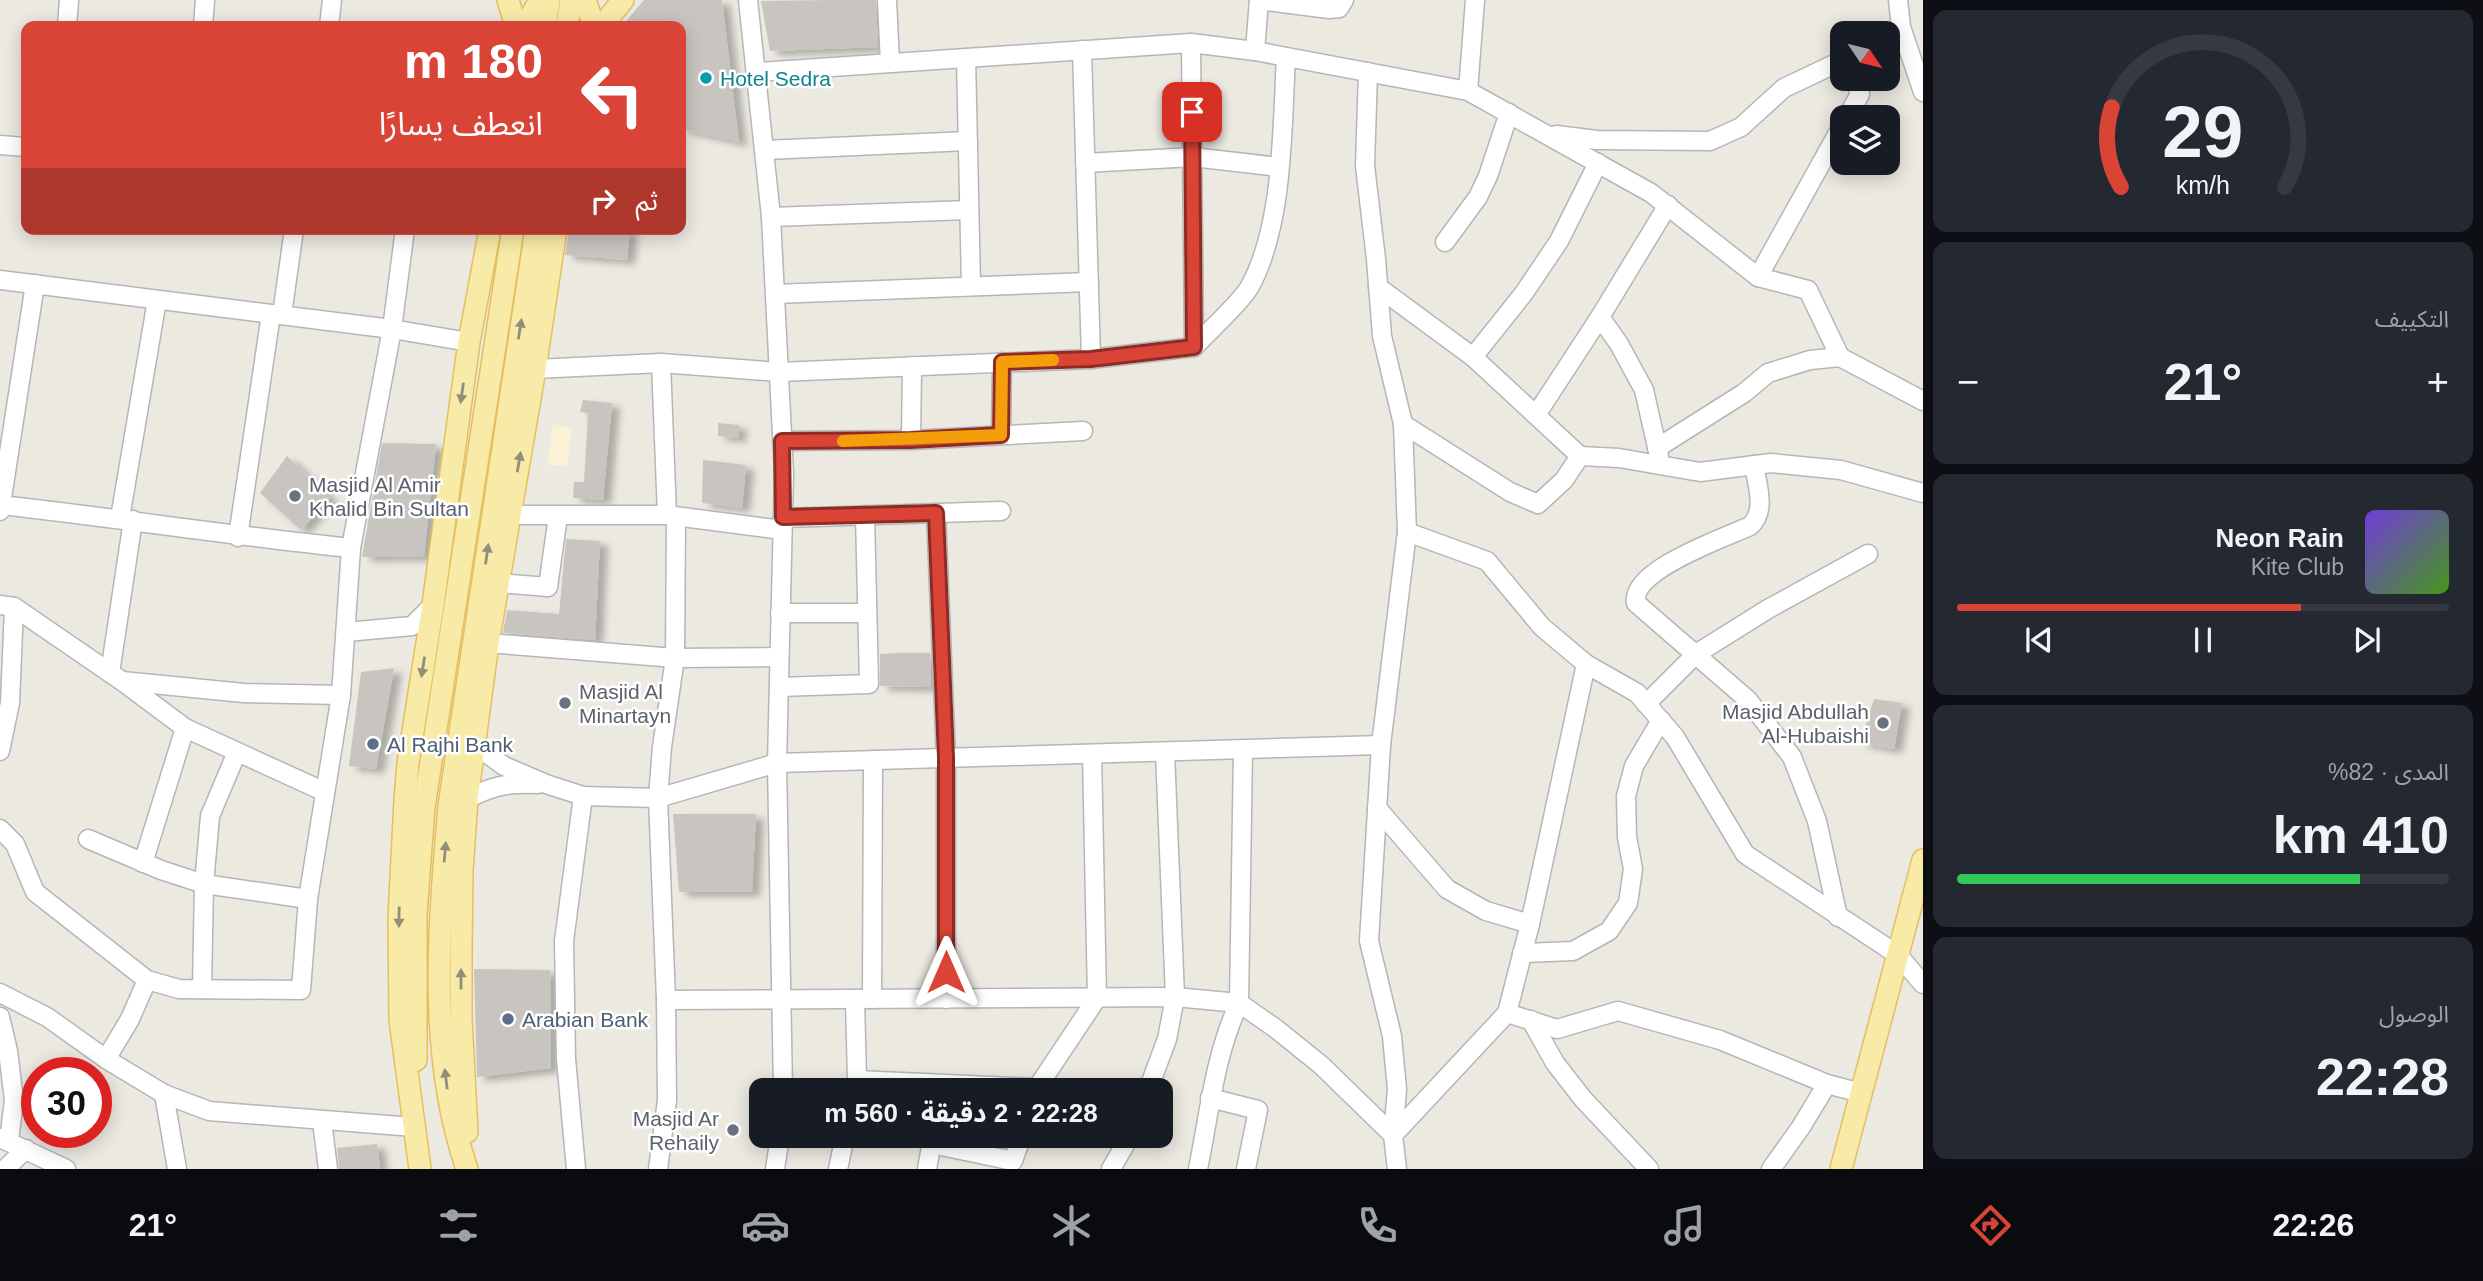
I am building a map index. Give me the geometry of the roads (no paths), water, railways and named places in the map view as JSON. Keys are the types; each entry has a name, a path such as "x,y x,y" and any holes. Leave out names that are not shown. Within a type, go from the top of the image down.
{"main road":[{"path":"508,0 524,21"},
{"path":"529,21 531,0"},
{"path":"530,21 540,0"},
{"path":"532,21 549,0"},
{"path":"568,21 571,0"},
{"path":"585,0 592,21"},
{"path":"605,21 623,0"},
{"path":"420,1169 400,1020 399,918 402,841 408,763 469,342 489,235"},
{"path":"413,1119 416,913 424,807 512,235"},
{"path":"469,1169 456,1137 446,1086 439,964 442,887 449,807 535,235"},
{"path":"469,1169 461,1020 462,870 467,799 488,643 555,235"},
{"path":"1841,1169 1923,860"}],"street":[{"path":"67,21 69,0"},
{"path":"203,21 205,0"},
{"path":"330,21 332,0"},
{"path":"748,0 771,217 782,441 783,524 777,763 783,1078"},
{"path":"887,0 890,63"},
{"path":"1255,51 1259,0 1329,9 1339,8 1344,0"},
{"path":"1468,91 1475,0"},
{"path":"1896,21 1898,0"},
{"path":"1900,42 1923,92"},
{"path":"757,72 1191,43 1255,51 1468,91 1651,193 1758,277 1808,290 1839,357"},
{"path":"1191,43 1194,347"},
{"path":"1082,50 1091,359"},
{"path":"535,369 661,363 779,372 1091,359 1194,347 1248,289 1268,242 1279,167 1286,57"},
{"path":"966,58 971,286"},
{"path":"1545,133 1597,140 1710,141 1741,127 1784,88 1830,66"},
{"path":"1368,72 1365,166 1382,336 1403,424 1407,532 1381,746 1369,941 1392,1036 1397,1089 1393,1135 1398,1169"},
{"path":"1445,242 1478,197 1488,176 1509,113"},
{"path":"765,150 968,141"},
{"path":"0,145 21,147"},
{"path":"1758,277 1830,147"},
{"path":"1085,163 1193,157 1279,167"},
{"path":"1473,357 1524,293 1559,241 1598,163"},
{"path":"1536,415 1668,205"},
{"path":"771,217 969,210"},
{"path":"238,537 276,315 293,235"},
{"path":"0,829 15,844 35,892 147,980 179,989 301,990 308,899 341,695 351,548 392,329 404,235"},
{"path":"0,280 392,329 469,342"},
{"path":"775,294 1089,282"},
{"path":"34,284 1,507 126,519 238,537 351,548"},
{"path":"1378,287 1473,357 1580,456 1619,458 1699,472 1771,463 1841,470 1923,493"},
{"path":"116,677 126,519 157,300"},
{"path":"1600,317 1619,344 1644,390 1661,466"},
{"path":"1657,448 1744,393 1768,373 1810,360 1839,357 1923,401"},
{"path":"1001,435 1002,362"},
{"path":"658,1169 667,1100 658,798 662,747 675,659 671,516 661,363"},
{"path":"911,440 912,366"},
{"path":"1403,424 1510,492 1538,504 1564,480 1580,456"},
{"path":"782,441 911,440 1083,431"},
{"path":"1754,465 1760,505 1760,514 1756,520 1750,526 1667,564 1640,586 1634,595 1643,612 1748,700 1792,757 1818,821 1838,917"},
{"path":"510,515 671,516 783,524 865,515 1001,511"},
{"path":"936,513 946,758 946,999"},
{"path":"779,687 869,684 865,515"},
{"path":"498,583 548,587 558,516"},
{"path":"1407,532 1487,561 1542,627 1586,664 1637,693 1661,720 1675,737 1745,854 1898,955 1923,984"},
{"path":"1646,704 1696,654 1768,609 1868,554"},
{"path":"346,632 412,626 433,605"},
{"path":"7,606 116,677 185,728 325,792"},
{"path":"0,751 10,703 7,606"},
{"path":"780,612 867,613"},
{"path":"488,643 675,659 779,657"},
{"path":"1393,1135 1507,1013 1530,924 1586,664"},
{"path":"116,677 244,693 341,695"},
{"path":"1522,953 1573,951 1609,931 1628,903 1633,869 1627,838 1626,796 1634,766 1661,720"},
{"path":"144,863 185,728"},
{"path":"475,744 504,766 583,796 658,798 777,763 1381,746"},
{"path":"1198,1169 1225,1033 1239,1003 1243,750"},
{"path":"1152,1078 1167,1039 1175,997 1165,751"},
{"path":"202,989 204,884 210,816 237,752"},
{"path":"1045,1078 1097,998 1092,754"},
{"path":"857,1078 864,999 873,760"},
{"path":"467,799 489,788 515,783 546,784"},
{"path":"576,1169 566,1059 564,941 583,796"},
{"path":"1377,808 1447,889 1486,911 1530,924"},
{"path":"88,839 144,863 204,884 308,899"},
{"path":"107,1057 130,1019 147,980"},
{"path":"0,993 47,1017 103,1057"},
{"path":"666,1000 1175,997 1239,1003 1321,1065 1393,1135"},
{"path":"1507,1013 1557,1029 1618,1011 1720,1040 1827,1084 1861,1093"},
{"path":"0,1017 8,1051 14,1101 5,1140 66,1169"},
{"path":"1531,1020 1555,1063 1583,1099 1649,1169"},
{"path":"112,1063 164,1094 209,1111 322,1121 413,1119"},
{"path":"1771,1169 1827,1084"},
{"path":"164,1094 177,1169"},
{"path":"1210,1098 1258,1111 1246,1169"},
{"path":"322,1121 328,1169"},
{"path":"775,1169 778,1148"},
{"path":"838,1169 842,1148"},
{"path":"927,1169 931,1148"},
{"path":"963,1148 1013,1161 1018,1148"},
{"path":"1111,1169 1123,1148"},
{"path":"5,1169 26,1149"}],"place":[{"name":"Hotel Sedra","path":"706,78"},
{"name":"Masjid Al Amir Khalid Bin Sultan","path":"295,496"},
{"name":"Masjid Al Minartayn","path":"565,703"},
{"name":"Masjid Abdullah Al-Hubaishi","path":"1883,723"},
{"name":"Al Rajhi Bank","path":"373,744"},
{"name":"Arabian Bank","path":"508,1019"},
{"name":"Masjid Ar Rehaily","path":"733,1130"}]}
